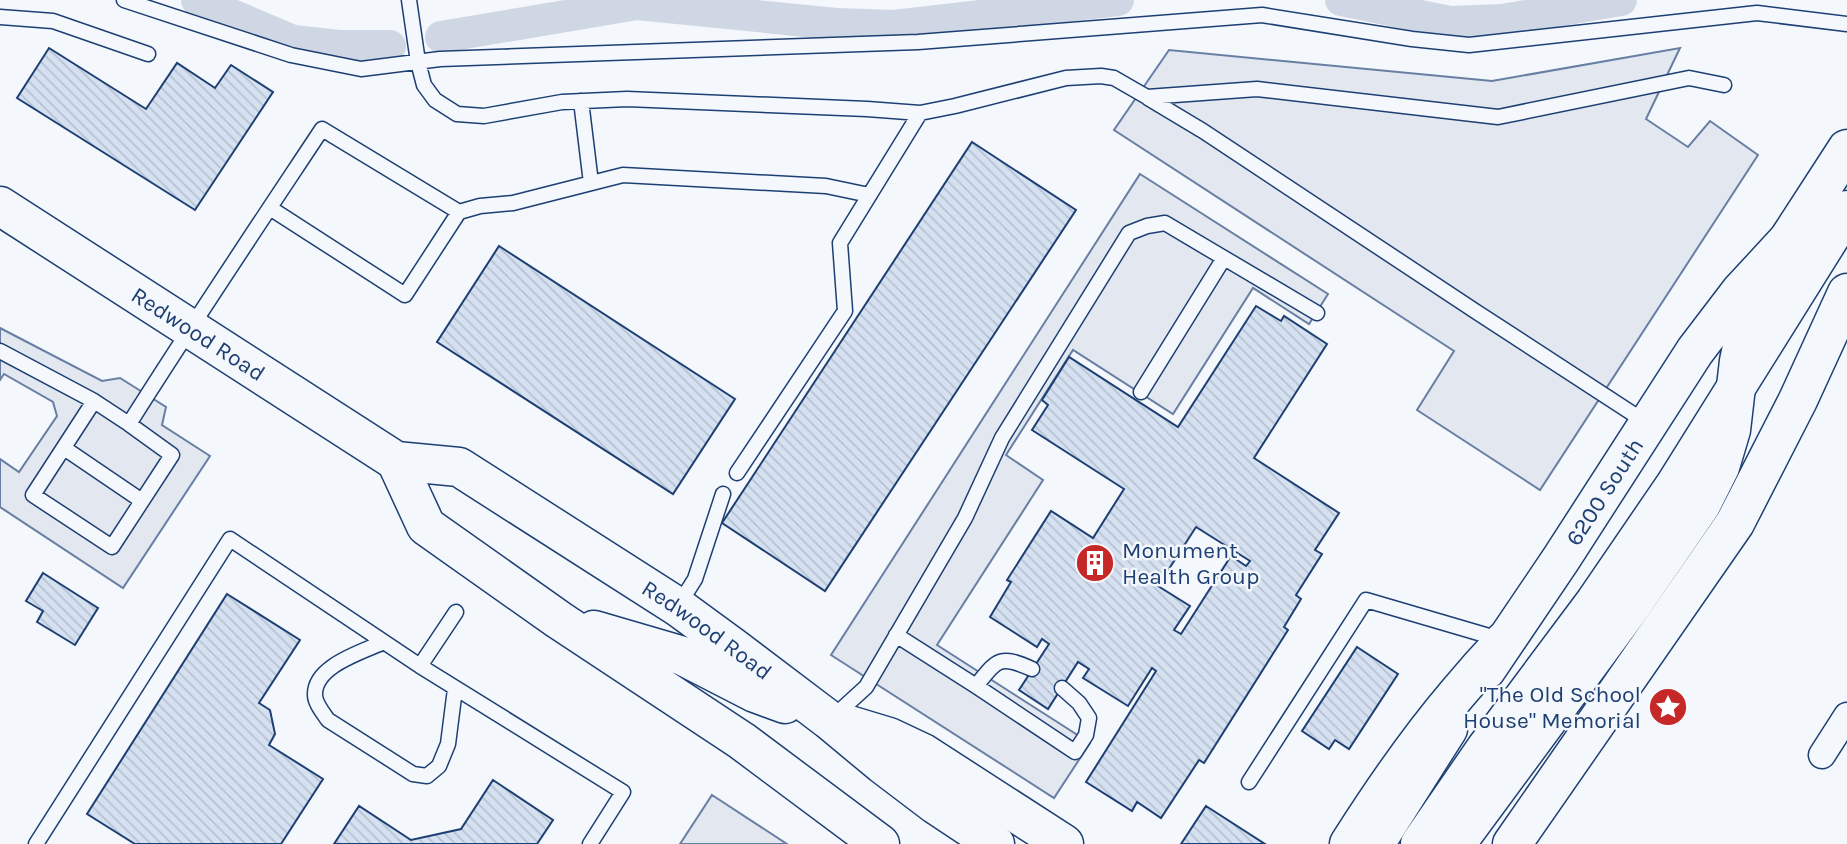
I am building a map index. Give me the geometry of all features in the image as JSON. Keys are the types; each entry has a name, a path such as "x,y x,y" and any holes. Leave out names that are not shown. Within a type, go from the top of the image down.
{"main road":[{"name":"6200 South","path":"1375,844 1504,641 1561,559 1695,351 1740,292 1788,240 1847,149"},
{"name":"Redwood Road","path":"0,206 396,461 459,467 678,607 829,720 936,805 995,844"},
{"path":"1420,844 1486,748 1595,602 1675,485 1847,210"},
{"path":"1456,844 1630,608 1700,505 1720,467 1726,449 1745,332 1756,303 1788,240"},
{"path":"1512,844 1735,523 1798,400 1847,293"},
{"path":"1486,748 1590,570 1648,480 1657,460 1659,440 1648,423"},
{"path":"396,461 426,526 559,620 742,741 880,844"},
{"path":"559,620 683,656 755,693 829,720 889,737 923,752 1064,844"},
{"path":"1349,844 1425,734 1504,641"}],"street":[{"path":"1822,755 1847,716"}],"lane":[{"path":"124,0 291,55 361,69 440,60 918,43 1262,15 1412,39 1468,45 1757,13 1847,24"},
{"path":"409,0 424,85 435,100 457,114 484,116 562,102 626,99 920,113 1066,78 1114,78 1203,131 1648,423"},
{"path":"0,17 53,21 148,54"},
{"path":"1147,97 1257,89 1498,117 1689,78 1724,85"},
{"path":"581,101 591,183"},
{"path":"737,472 845,310 841,243 920,113"},
{"path":"129,424 322,129 459,212"},
{"path":"270,208 405,295 459,212 480,206 513,203 622,175 826,186 869,195"},
{"path":"829,720 866,687 965,518 1002,438 1129,233 1165,223 1317,313"},
{"path":"1140,391 1224,258"},
{"path":"0,351 94,401 172,455 112,547 33,495 94,401"},
{"path":"64,448 142,501"},
{"path":"678,607 695,579 723,494"},
{"path":"36,844 230,539 420,666 623,792 590,844"},
{"path":"1248,782 1366,600 1504,641"},
{"path":"420,666 456,612"},
{"path":"896,635 1075,752 1086,735 1088,718 1079,703 1062,688"},
{"path":"384,642 331,666 319,680 315,694 328,720 413,774 427,776 439,766 448,744 456,689"},
{"path":"976,686 993,664 1015,662 1032,669"}],"shaded area":[{"path":"1680,48 1646,119 1688,147 1710,121 1758,155 1540,490 1417,410 1454,351 1114,130 1169,50 1492,81"},
{"path":"1140,174 1328,294 1309,324 1253,288 1173,414 1073,350 1006,455 1043,480 937,645 1090,743 1054,798 831,655"},
{"path":"0,328 102,381 120,378 166,407 162,425 210,456 123,588 0,507 0,459 19,472 57,416 53,402 4,374 0,380"},
{"path":"712,795 787,844 680,844"}],"building":[{"path":"49,48 146,109 177,63 215,88 231,65 273,92 195,210 17,98"},
{"path":"972,142 1076,210 825,591 722,523"},
{"path":"499,246 735,399 673,494 437,342"},
{"name":"Monument Health Group","path":"1256,306 1281,321 1284,316 1327,344 1254,458 1339,513 1315,550 1322,554 1296,595 1301,599 1284,627 1288,630 1204,763 1199,760 1161,818 1137,802 1132,811 1086,782 1156,671 1152,668 1128,706 1083,678 1089,669 1078,662 1048,709 1019,690 1049,644 1042,639 1037,647 990,617 1011,582 1007,580 1051,511 1093,538 1124,489 1032,430 1048,405 1042,400 1069,357 1178,427","holes":["1196,527 1250,561 1246,566 1231,556 1181,634 1174,630 1190,606 1158,586"]},
{"path":"43,573 98,608 75,645 37,622 43,611 26,601"},
{"path":"227,594 300,640 259,703 270,710 275,734 269,745 323,779 281,844 135,844 87,814"},
{"path":"1357,647 1398,674 1349,749 1335,740 1329,749 1302,731"},
{"path":"493,780 553,820 537,844 334,844 359,806 411,840 461,829"},
{"path":"1206,806 1265,844 1181,844"}],"waterway":[{"path":"197,0 293,41 339,46 390,46"},
{"path":"441,37 637,4 836,24 894,26 1118,0"},
{"path":"1341,0 1450,22 1502,20 1621,0"}],"place":[{"name":"Monument Health Group","path":"1095,563"},
{"name":"\"The Old School House\" Memorial","path":"1668,707"}]}
